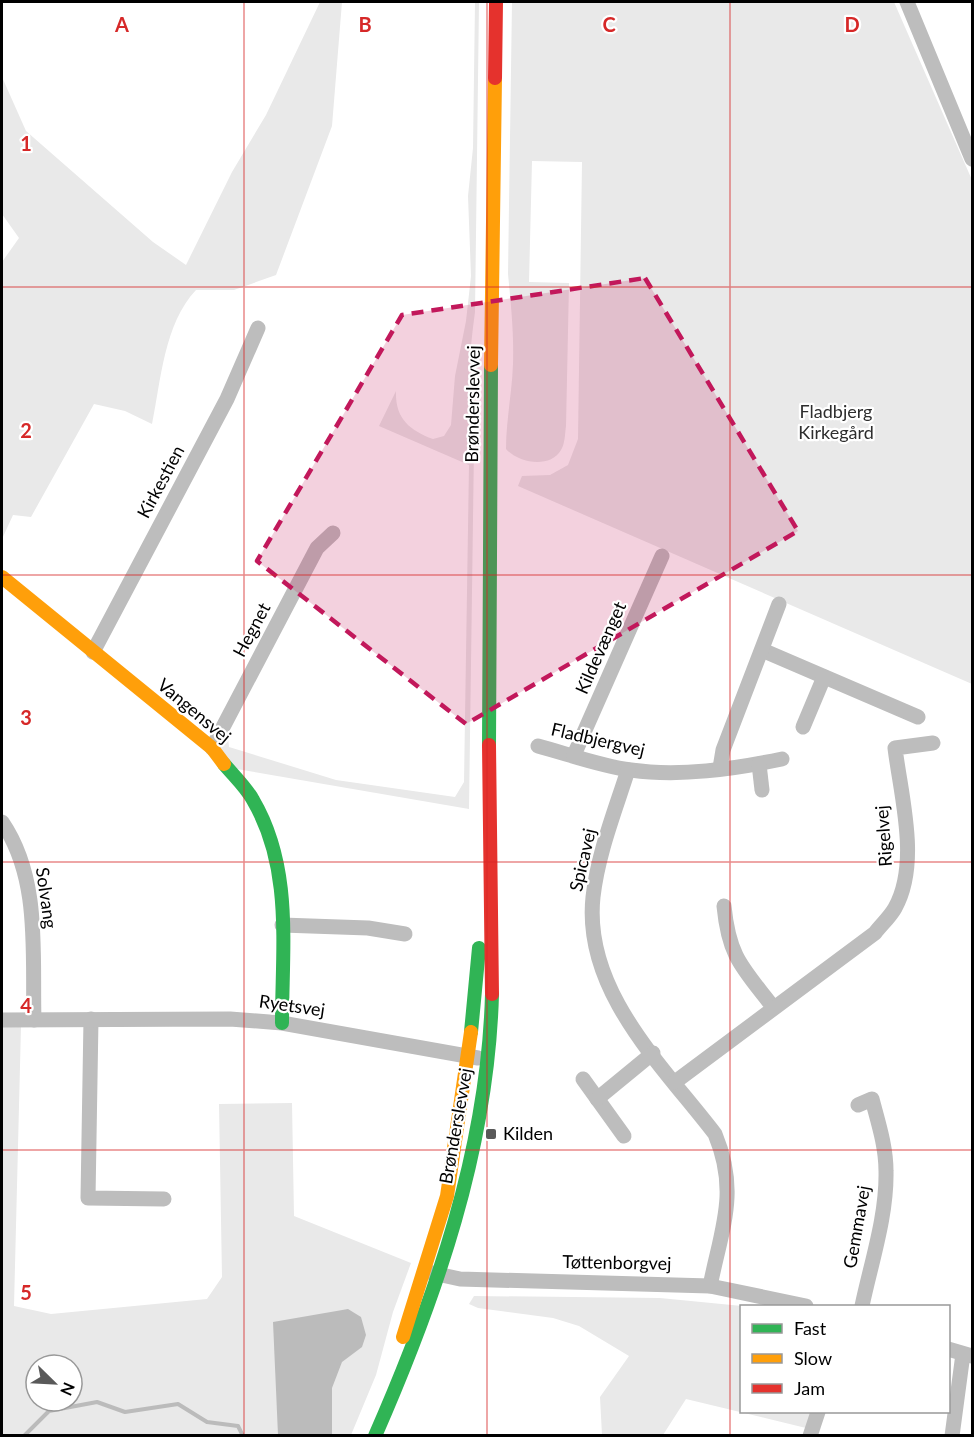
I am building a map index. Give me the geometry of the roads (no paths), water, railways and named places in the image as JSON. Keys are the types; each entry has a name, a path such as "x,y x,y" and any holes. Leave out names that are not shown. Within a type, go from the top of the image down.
{"main road":[{"name":"Brønderslevvej","path":"367,1436 463,1192 487,1059 493,908 489,807 496,2"},
{"name":"Vangensvej","path":"2,577 212,748 239,780 266,825 276,853 282,884 282,1023"},
{"name":"Brønderslevvej","path":"375,1436 414,1347 447,1196 469,1056 479,963 489,807"}],"street":[{"path":"907,2 972,159"},
{"name":"Kirkestien","path":"93,652 227,399 258,328"},
{"name":"Hegnet","path":"212,748 317,548 333,533"},
{"name":"Kildevænget","path":"574,755 662,556"},
{"path":"720,768 723,750 779,604"},
{"path":"762,650 918,717"},
{"path":"803,727 824,677"},
{"name":"Rigelvej","path":"675,1082 875,933 895,909 905,884 909,857 895,748 933,742"},
{"name":"Fladbjergvej","path":"538,746 628,770 657,773 759,764 782,759"},
{"path":"759,764 762,790"},
{"name":"Spicavej","path":"628,770 599,863 593,899 595,938 602,970 617,1003 715,1134 724,1157 729,1181 728,1204 710,1286"},
{"name":"Solvang","path":"2,822 19,854 28,885 34,1020"},
{"path":"724,906 727,935 734,956 773,1007"},
{"path":"282,924 368,928 405,934"},
{"path":"91,1019 88,1198 164,1199"},
{"name":"Ryetsvej","path":"2,1020 230,1019 282,1023 487,1059"},
{"path":"597,1098 653,1053"},
{"path":"582,1079 624,1136"},
{"name":"Gemmavej","path":"858,1105 872,1099 883,1139 886,1171 884,1203 862,1305"},
{"name":"Tøttenborgvej","path":"432,1273 460,1279 710,1286 801,1305"},
{"path":"952,1436 961,1353"},
{"path":"810,1436 818,1413"}],"waterway":[{"path":"24,1436 49,1411 97,1402 125,1412 178,1404 207,1422 238,1426 243,1436"}],"place":[{"name":"Kilden","path":"491,1134"}],"park label":[{"name":"Fladbjerg Kirkegård","path":"836,422"}]}
